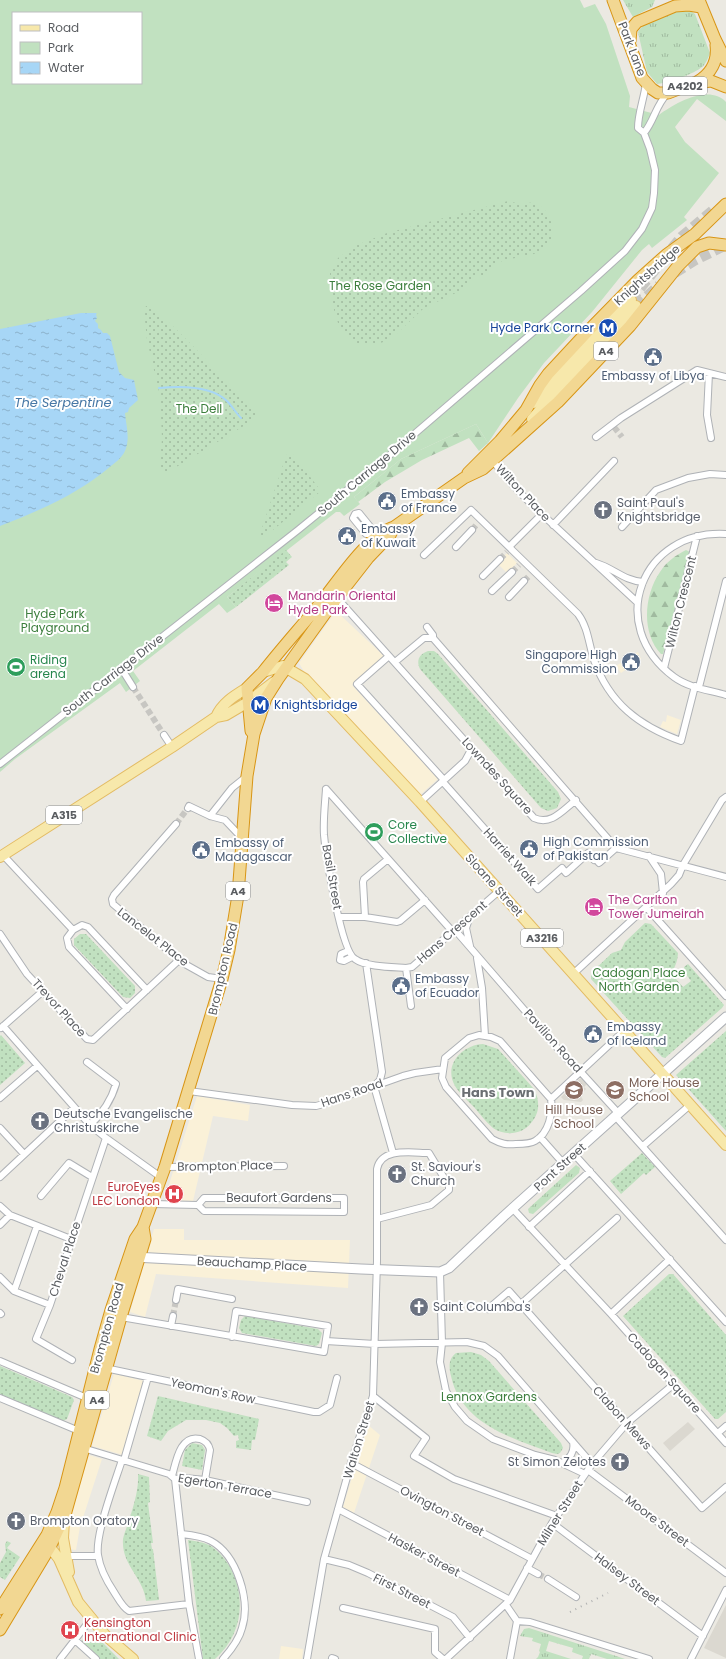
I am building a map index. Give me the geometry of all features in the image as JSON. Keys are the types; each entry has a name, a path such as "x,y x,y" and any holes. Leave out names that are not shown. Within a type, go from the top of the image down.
{"highway":[{"name":"Park Lane","path":"613,0 646,83 658,93 668,93"},
{"name":"A4202","path":"630,44 631,29 637,22 675,6 700,3 726,61"},
{"name":"A4202","path":"668,93 694,83 709,73 715,61 717,50 715,39"},
{"name":"A4202","path":"694,83 710,81 726,86"},
{"name":"Knightsbridge","path":"464,478 477,462 500,441 526,410 548,374 587,332 638,280 666,255 695,234 726,205"},
{"name":"Knightsbridge","path":"246,688 263,672 373,536 394,528 464,478 483,469 558,402 630,326 691,253 702,244 709,243 726,245"},
{"name":"Knightsbridge","path":"254,734 266,698 278,679 337,598 368,558 390,535 394,528"},
{"path":"284,646 284,662 286,668"},
{"name":"A4","path":"246,688 248,702"},
{"name":"Brompton Road","path":"50,1547 65,1515 80,1447 101,1367 134,1258 145,1239 142,1227 163,1172 222,979 236,911 247,776 254,734 251,731 248,702"},
{"name":"Brompton Road","path":"101,1367 121,1317 134,1258"},
{"name":"Brompton Road","path":"47,1535 80,1447 79,1431 92,1400"},
{"name":"A4","path":"0,1609 47,1535"},
{"name":"A4","path":"0,1630 50,1547"}],"main road":[{"name":"A4","path":"510,444 634,302 526,410"},
{"path":"263,672 280,666 286,668"},
{"name":"Sloane Street","path":"286,668 305,679 420,802 726,1145"},
{"name":"Knightsbridge","path":"1,856 172,747 216,717 226,716 248,702 278,679"},
{"name":"Knightsbridge","path":"216,717 219,709 223,705 246,688"},
{"name":"Pont Street","path":"440,1272 449,1268 563,1163 726,1017"},
{"name":"Beauchamp Place","path":"134,1258 376,1270"},
{"path":"376,1270 440,1272"},
{"name":"Brompton Road","path":"65,1515 63,1532 73,1592"},
{"name":"Brompton Road","path":"47,1535 50,1547 59,1559 78,1602 105,1636 133,1659"}],"street":[{"name":"South Carriage Drive","path":"0,764 304,525 384,460 581,291 625,250 638,236 646,222 652,208 654,193 655,170 650,149 644,134 638,128 638,121 646,83"},
{"path":"644,134 650,125 661,100 668,93"},
{"path":"596,437 698,370 726,377"},
{"path":"710,438 707,415 712,374"},
{"name":"Wilton Place","path":"492,460 512,484 553,525 596,563 599,569 637,602"},
{"name":"Wilton Place","path":"553,525 614,461"},
{"path":"622,527 656,490 688,478 710,474 726,475"},
{"path":"424,556 471,510 480,522 509,549 521,563 582,619 597,666 609,689 624,709 640,722 652,729 681,741 726,581"},
{"path":"509,549 542,514"},
{"path":"456,547 472,530"},
{"name":"Wilton Crescent","path":"726,534 709,533 697,536 680,543 666,552 653,565 643,582 637,602 639,627 643,640 648,649 664,668 675,677 697,687 726,695"},
{"name":"Wilton Crescent","path":"664,668 697,536"},
{"path":"484,576 500,559"},
{"name":"Wilton Place","path":"596,563 604,565 633,582 643,582"},
{"path":"492,591 512,572"},
{"path":"509,597 524,581"},
{"name":"Lowndes Square","path":"337,598 534,818 548,821 553,819 576,800"},
{"path":"427,628 433,635 433,638 576,800 616,848 726,877"},
{"path":"395,662 424,638 433,638"},
{"name":"Harriet Walk","path":"388,655 357,684 538,889 562,868 566,873 588,853 599,863 616,848"},
{"path":"121,668 133,687"},
{"path":"164,735 172,747"},
{"path":"420,802 465,761 471,750 469,745"},
{"path":"465,761 480,758"},
{"path":"210,816 232,788 247,776"},
{"name":"Basil Street","path":"354,959 348,951 339,917 324,834 326,789 388,859"},
{"path":"574,974 647,908 678,875 682,865 725,799"},
{"path":"189,807 210,816 225,820 242,838"},
{"name":"Lancelot Place","path":"176,824 112,899 113,904 179,960 208,977 222,979"},
{"path":"1,856 73,930"},
{"path":"649,856 661,874 661,894"},
{"path":"365,917 364,879 388,859 454,931"},
{"name":"Hans Crescent","path":"348,951 341,954 340,960 344,961 354,959 366,963 406,968 412,967 500,891"},
{"path":"339,917 365,917 400,921 425,900"},
{"path":"647,908 726,996"},
{"path":"470,918 466,928 481,974 485,1036"},
{"path":"147,990 88,927 82,925 73,930 67,938 69,947 127,1009 179,960"},
{"name":"Pavilion Road","path":"454,931 565,1057 581,1072 617,1116 726,1240"},
{"name":"Trevor Place","path":"0,934 27,974 87,1039 90,1040 127,1009"},
{"path":"366,963 382,1072 380,1080 374,1086 394,1154 429,1153 449,1186 449,1190 431,1205 376,1219"},
{"path":"406,968 411,1006"},
{"path":"43,991 2,1027 90,1125 106,1138 163,1172"},
{"path":"551,1099 624,1031"},
{"path":"473,1036 495,1038 551,1099 551,1116 546,1130 534,1142 501,1144 492,1139 446,1086 442,1078 443,1069 445,1058 469,1038 473,1036"},
{"path":"87,1062 116,1084 105,1109 90,1125"},
{"path":"0,1098 37,1066"},
{"name":"Hans Road","path":"189,1091 292,1105 316,1106 415,1073 443,1069"},
{"path":"643,1146 690,1106"},
{"path":"0,1177 74,1108"},
{"path":"0,1128 24,1154"},
{"path":"540,1137 563,1163"},
{"name":"Cheval Place","path":"72,1360 36,1339 50,1305 106,1138"},
{"name":"Walton Street","path":"307,1659 324,1559 351,1463 373,1396 378,1164 379,1160 394,1154"},
{"path":"574,1154 726,1322"},
{"path":"41,1196 69,1163 92,1177"},
{"name":"Brompton Place","path":"163,1172 284,1166"},
{"path":"529,1227 590,1171"},
{"name":"Beaufort Gardens","path":"152,1204 198,1205 204,1211 344,1212 344,1198 204,1198 198,1205"},
{"path":"0,1206 10,1215 71,1239"},
{"name":"Cadogan Square","path":"513,1209 566,1264 726,1443"},
{"path":"0,1225 10,1215"},
{"path":"521,1304 616,1218"},
{"path":"14,1291 36,1226"},
{"path":"611,1314 670,1260"},
{"path":"440,1272 442,1344 440,1362 446,1391 455,1407 467,1421 493,1439 586,1472"},
{"path":"0,1277 14,1291 50,1305"},
{"path":"176,1300 178,1289 232,1299"},
{"name":"Clabon Mews","path":"488,1310 509,1291 702,1508 726,1487"},
{"path":"121,1317 232,1337 324,1352 328,1326 236,1311 232,1337"},
{"path":"171,1326 173,1316"},
{"path":"326,1341 374,1344 442,1344 467,1342 477,1343 490,1349 573,1440 592,1464"},
{"path":"0,1361 92,1400"},
{"name":"Yeoman's Row","path":"101,1367 314,1412 319,1412 330,1405 337,1378"},
{"path":"148,1377 101,1528 98,1556 100,1565 108,1583 125,1608 134,1611 189,1604"},
{"name":"Milner Street","path":"446,1659 508,1603 552,1523 592,1464 627,1423 674,1384"},
{"path":"373,1396 426,1438 414,1456 454,1479 557,1516"},
{"path":"0,1398 79,1431"},
{"path":"718,1433 726,1426"},
{"path":"199,1659 189,1604 174,1477 180,1450 187,1442 197,1439 207,1443 210,1446 205,1480"},
{"path":"562,1463 569,1458 573,1451 573,1440"},
{"name":"Egerton Terrace","path":"80,1447 174,1477 205,1480 307,1502"},
{"name":"Ovington Street","path":"351,1463 532,1559"},
{"name":"Moore Street","path":"586,1472 726,1573"},
{"name":"Hasker Street","path":"338,1509 508,1603"},
{"name":"Halsey Street","path":"552,1523 703,1636"},
{"path":"181,1534 204,1538 218,1546 229,1559 239,1577 245,1602 243,1627 238,1638 223,1659"},
{"path":"66,1556 98,1556"},
{"name":"First Street","path":"324,1559 349,1565 368,1573 453,1617 470,1638"},
{"path":"528,1568 538,1574"},
{"path":"548,1579 576,1598"},
{"path":"691,1659 726,1590"},
{"path":"508,1603 517,1621 510,1659"},
{"path":"343,1608 435,1629 435,1652 443,1659"},
{"path":"60,1659 91,1619"},
{"path":"517,1621 530,1622 645,1658"},
{"path":"75,1640 96,1659"}],"shaded area":[{"path":"507,553 517,563 507,573 497,563"},
{"path":"336,611 384,656 352,685 438,779 420,795 306,675 299,663"},
{"name":"Singapore High Commission","path":"638,652 641,659 621,673 616,666"},
{"path":"667,715 681,720 677,734 660,727 663,721 666,722"},
{"name":"Hill House School","path":"581,1078 587,1084 584,1087 586,1089 584,1091 581,1089 576,1096 580,1094 583,1100 581,1102 564,1100 561,1097"},
{"path":"197,1096 250,1105 248,1121 213,1116 193,1201 168,1200 166,1194"},
{"path":"154,1229 184,1229 184,1240 350,1240 348,1288 156,1274 145,1317 130,1312"},
{"path":"114,1374 144,1381 123,1455 92,1446"},
{"path":"688,1422 695,1429 670,1451 663,1443"},
{"path":"368,1425 380,1435 354,1513 343,1507"},
{"path":"89,1455 102,1459 80,1527 76,1550 66,1549 68,1522"},
{"path":"726,1605 726,1658 704,1648"},
{"path":"281,1646 303,1649 302,1659 279,1659"}],"green space":[{"name":"Hyde Park Playground","path":"0,0 580,0 584,8 595,4 606,24 630,96 629,107 659,115 674,105 692,97 702,95 719,97 726,102 726,121 697,99 675,127 685,142 719,173 684,217 687,220 652,248 649,244 642,250 592,312 544,363 518,398 488,443 476,424 401,459 354,497 360,504 344,516 340,512 336,512 227,597 236,607 227,613 219,604 133,671 140,681 126,692 120,683 15,759 0,772"},
{"path":"623,0 655,0 652,7 633,17"},
{"path":"688,9 695,14 710,53 706,63 698,70 687,75 657,84 647,72 638,32 647,23 660,16"},
{"name":"The Rose Garden","path":"508,201 520,204 536,204 546,212 552,227 552,237 549,245 543,250 535,254 497,263 481,277 479,275 460,291 424,308 391,339 378,344 358,345 342,332 332,303 330,273 338,258 357,245 387,233"},
{"name":"The Dell","path":"146,306 154,310 168,321 257,415 257,418 164,473 159,469 162,439 160,396 147,340 144,311"},
{"path":"476,424 488,443 479,451 469,438 422,460 385,482 358,502 354,497 401,459"},
{"path":"291,452 321,491 263,538 260,537 286,456"},
{"path":"286,550 292,557 286,562 289,565 236,607 227,597"},
{"path":"686,550 690,552 663,654 661,654 650,636 647,614 648,603 655,581 665,565"},
{"path":"428,651 434,651 438,654 558,792 561,799 557,808 548,811 541,808 420,669 418,663 419,658 422,654"},
{"name":"Cadogan Place North Garden","path":"645,923 651,924 678,953 673,973 683,987 691,981 685,973 684,967 688,964 724,1005 665,1058 662,1057 591,979 591,973 612,953 621,950 625,942"},
{"path":"80,934 86,934 135,986 135,993 130,998 123,997 74,945 74,939"},
{"path":"726,1031 726,1131 676,1075"},
{"path":"1,1035 25,1063 0,1085 0,1036"},
{"path":"483,1044 498,1049 534,1089 538,1102 536,1115 531,1123 523,1130 513,1133 497,1131 485,1121 455,1086 451,1071 457,1058 468,1048"},
{"path":"642,1153 655,1167 646,1175 644,1173 621,1194 610,1181"},
{"path":"576,1165 580,1168 579,1173 533,1214 529,1213 528,1209"},
{"path":"669,1274 673,1274 726,1335 726,1412 718,1419 715,1419 623,1316"},
{"path":"245,1316 318,1329 322,1333 319,1344 316,1346 242,1333 239,1328 241,1320"},
{"name":"Lennox Gardens","path":"471,1352 481,1355 489,1361 561,1443 563,1448 560,1453 552,1453 505,1435 477,1418 465,1406 457,1392 451,1376 450,1364 453,1355 456,1353"},
{"path":"0,1366 72,1397 74,1400 67,1419 63,1421 0,1394"},
{"path":"158,1396 259,1419 255,1440 252,1440 251,1450 236,1448 236,1441 239,1440 238,1435 234,1436 220,1423 206,1420 186,1420 168,1431 161,1441 147,1436"},
{"path":"192,1443 202,1445 205,1450 202,1470 182,1466 185,1450"},
{"path":"138,1474 149,1477 150,1502 148,1503 153,1543 151,1543 159,1600 146,1601 141,1585 125,1556 123,1548 123,1537 137,1493"},
{"path":"188,1540 209,1545 224,1558 230,1567 239,1592 239,1616 236,1628 231,1639 215,1659 203,1659"},
{"path":"7,1541 11,1543 7,1548 20,1557 5,1580 0,1577 0,1563 6,1552 5,1544"},
{"path":"529,1628 625,1659 607,1659 591,1654 589,1659 582,1659 583,1656 572,1652 573,1648 549,1641 546,1651 571,1659 536,1659 540,1652 541,1644 532,1641 533,1638 520,1636 524,1629"},
{"path":"92,1632 119,1659 100,1659 81,1642 88,1633"}],"water":[{"name":"The Serpentine","path":"81,313 97,313 97,318 95,321 98,324 98,328 103,333 107,333 110,336 119,372 125,378 134,380 138,400 129,408 128,412 125,413 128,433 126,448 123,455 117,461 86,485 44,508 0,526 0,329"}],"waterway":[{"name":"The Dell","path":"159,388 185,387 204,389 227,401 241,418"}],"tunnel":[{"path":"672,248 682,236 713,210"},
{"path":"675,273 694,261 726,245"},
{"path":"631,300 659,265"},
{"path":"636,306 659,285"},
{"path":"614,427 622,437"},
{"path":"472,530 477,524"},
{"path":"500,559 507,552"},
{"path":"512,572 519,565"},
{"path":"524,581 530,575"},
{"path":"133,687 164,735"},
{"path":"176,824 188,808"},
{"path":"173,1316 176,1300"},
{"path":"538,1574 548,1579"}],"railway":[{"path":"570,1612 608,1593"}],"place":[{"name":"Hyde Park Corner","path":"608,328"},
{"name":"Embassy of Libya","path":"653,357"},
{"name":"Embassy of France","path":"387,501"},
{"name":"Saint Paul's Knightsbridge","path":"603,510"},
{"name":"Embassy of Kuwait","path":"347,536"},
{"name":"Mandarin Oriental Hyde Park","path":"274,603"},
{"name":"Singapore High Commission","path":"631,662"},
{"name":"Riding arena","path":"16,667"},
{"name":"Knightsbridge","path":"260,705"},
{"name":"Core Collective","path":"374,832"},
{"name":"High Commission of Pakistan","path":"529,849"},
{"name":"Embassy of Madagascar","path":"201,850"},
{"name":"The Carlton Tower Jumeirah","path":"594,907"},
{"name":"Embassy of Ecuador","path":"401,986"},
{"name":"Embassy of Iceland","path":"593,1034"},
{"name":"Hill House School","path":"574,1090"},
{"name":"More House School","path":"615,1090"},
{"name":"Deutsche Evangelische Christuskirche","path":"40,1121"},
{"name":"St. Saviour's Church","path":"397,1174"},
{"name":"EuroEyes LEC London","path":"174,1194"},
{"name":"Saint Columba's","path":"419,1307"},
{"name":"St Simon Zelotes","path":"620,1462"},
{"name":"Brompton Oratory","path":"16,1521"},
{"name":"Kensington International Clinic","path":"70,1630"}],"district":[{"name":"Hans Town","path":"498,1092"}]}
